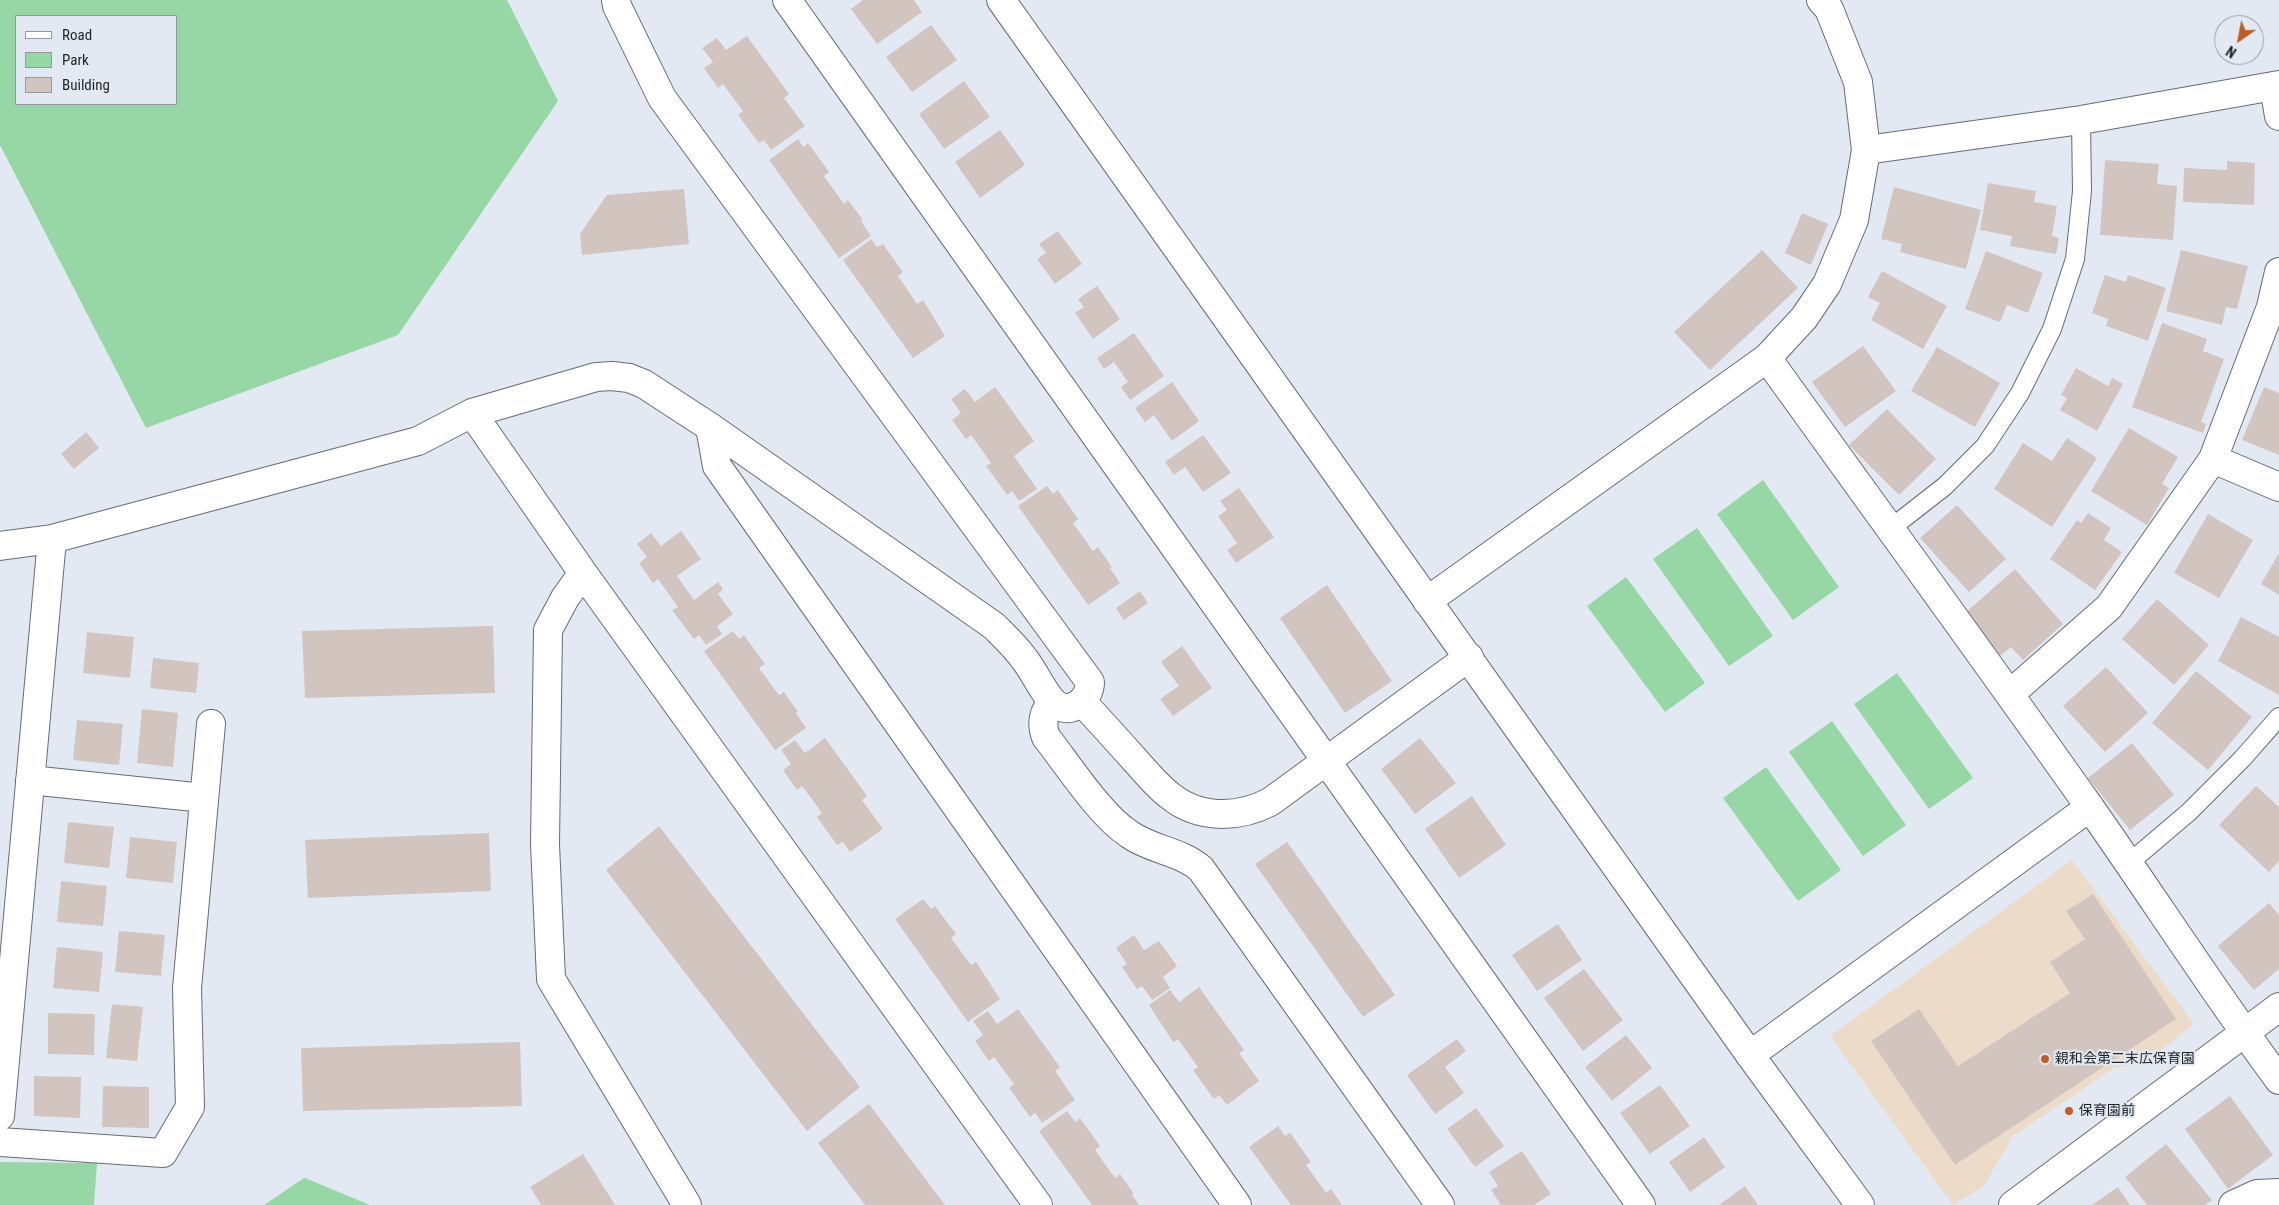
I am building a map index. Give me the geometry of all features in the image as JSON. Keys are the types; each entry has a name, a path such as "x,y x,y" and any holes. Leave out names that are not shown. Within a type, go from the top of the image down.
{"street":[{"path":"0,546 52,539 418,441 472,413 596,377 621,376 644,384 710,427 994,626 1016,648 1053,702 1064,707 1076,706 1082,702 1088,695 1090,682 662,98 617,6 616,0"},
{"path":"787,0 1641,1205"},
{"path":"1002,0 1750,1055 1860,1205"},
{"path":"1427,601 1767,358 1804,318 1827,284 1854,220 1866,150 1858,82 1829,9 1821,0"},
{"path":"1866,150 2081,120 2276,85 2279,116"},
{"path":"2010,694 2109,607 2213,459 2272,307 2279,272"},
{"path":"1767,358 2010,694 2129,863 2244,1033 2279,1080"},
{"path":"472,413 583,572 1038,1205"},
{"path":"710,427 717,466 1237,1205"},
{"path":"2213,459 2279,487"},
{"path":"0,1116 7,967 30,780 52,539"},
{"path":"583,572 548,630 545,844 551,979 687,1205"},
{"path":"1082,702 1169,795 1192,809 1232,814 1258,808 1270,802 1469,657"},
{"path":"1053,702 1043,718 1046,737 1113,822 1143,843 1191,860 1201,869 1440,1205"},
{"path":"0,1142 163,1153 190,1107 187,988 211,724"},
{"path":"30,780 204,798"},
{"path":"1750,1055 2090,807"},
{"path":"2013,1205 2279,1007"},
{"path":"2233,1205 2257,1194 2279,1193"}],"lane":[{"path":"1890,529 1945,486 1985,446 2020,393 2052,329 2075,259 2082,191 2081,120"},
{"path":"2129,863 2189,812 2242,759 2279,716"}],"shaded area":[{"path":"2072,860 2194,1024 2144,1063 2114,1068 2013,1136 1983,1187 1953,1205 1830,1036"}],"green space":[{"path":"0,0 507,0 558,101 398,335 146,428 0,145"},
{"path":"1763,480 1839,587 1793,620 1717,514"},
{"path":"1697,528 1773,636 1729,666 1653,559"},
{"path":"1626,577 1705,683 1665,712 1587,606"},
{"path":"1897,673 1973,778 1929,809 1854,704"},
{"path":"1832,721 1906,825 1863,856 1789,752"},
{"path":"1766,767 1841,870 1798,901 1723,798"},
{"path":"0,1162 97,1163 94,1205 0,1205"},
{"path":"305,1178 370,1205 264,1205"}],"building":[{"path":"863,0 914,0 922,12 877,44 851,9"},
{"path":"931,25 957,60 912,92 886,57"},
{"path":"747,36 789,94 784,98 805,126 771,150 764,140 759,143 738,115 743,111 723,84 718,88 704,68 713,62 702,48 717,38 726,50"},
{"path":"964,81 990,117 944,149 919,114"},
{"path":"1000,130 1025,165 980,198 955,162"},
{"path":"798,139 803,147 808,143 829,172 824,176 844,204 848,200 863,220 861,221 871,236 839,258 769,160"},
{"path":"2105,160 2159,164 2157,184 2177,186 2173,240 2100,235"},
{"path":"2227,161 2255,163 2254,205 2183,202 2184,168 2227,170"},
{"path":"1988,183 2036,191 2034,202 2057,206 2052,236 2059,238 2056,254 2010,246 2012,236 1980,230"},
{"path":"1894,187 1981,210 1966,269 1900,252 1902,244 1881,239"},
{"path":"684,189 689,244 582,255 580,234 607,195"},
{"path":"1802,213 1828,224 1811,265 1785,253"},
{"path":"1058,231 1082,264 1055,284 1037,259 1046,253 1039,244"},
{"path":"871,239 877,247 883,244 903,272 898,276 917,304 923,300 945,336 913,358 843,260"},
{"path":"1762,250 1798,288 1710,370 1674,332"},
{"path":"2181,250 2248,266 2237,309 2226,307 2222,325 2166,311"},
{"path":"1986,251 2043,273 2028,313 2007,305 2000,322 1965,309"},
{"path":"1882,271 1947,306 1923,349 1871,320 1880,303 1868,297"},
{"path":"2105,275 2126,282 2128,275 2166,288 2148,341 2106,326 2108,319 2092,313"},
{"path":"1097,286 1120,319 1093,339 1075,313 1084,307 1078,299"},
{"path":"2162,323 2207,339 2203,351 2224,359 2201,422 2206,424 2203,433 2132,407"},
{"path":"1134,333 1164,376 1130,400 1121,387 1128,382 1114,362 1104,369 1097,358"},
{"path":"1863,346 1896,391 1845,427 1812,382"},
{"path":"1937,347 2000,383 1975,427 1911,391"},
{"path":"2076,368 2108,386 2112,378 2123,384 2097,431 2060,410 2067,398 2061,395"},
{"path":"1172,382 1199,421 1172,441 1154,415 1145,422 1135,408"},
{"path":"995,387 1034,441 1014,456 1037,489 1019,501 1012,491 1007,495 986,466 991,463 971,435 966,439 952,420 961,413 951,399 965,389 975,402"},
{"path":"2264,387 2279,393 2279,455 2242,440"},
{"path":"1887,409 1936,459 1899,495 1849,445"},
{"path":"2129,428 2178,457 2162,484 2169,488 2147,525 2091,491"},
{"path":"86,432 99,448 74,469 61,454"},
{"path":"1203,435 1231,473 1203,492 1185,467 1174,475 1165,462"},
{"path":"2067,438 2097,458 2052,527 1994,489 2023,443 2052,461"},
{"path":"1047,486 1053,494 1058,490 1078,519 1073,523 1093,551 1098,547 1112,567 1110,568 1120,583 1088,605 1018,506"},
{"path":"1239,488 1274,537 1236,563 1227,550 1237,543 1218,516 1227,510 1220,501"},
{"path":"1957,505 2006,559 1969,592 1920,538"},
{"path":"2088,513 2111,528 2104,540 2122,552 2095,590 2050,559 2077,520 2081,523"},
{"path":"2208,514 2253,540 2219,598 2174,573"},
{"path":"681,531 701,559 677,576 694,600 718,582 723,589 718,594 733,614 717,626 722,634 706,645 699,635 694,639 672,610 678,607 658,579 653,583 639,563 647,557 637,544 651,533 661,546"},
{"path":"2279,553 2279,595 2261,584"},
{"path":"2015,569 2063,624 2023,660 2011,647 2000,656 1964,614"},
{"path":"1327,585 1392,681 1345,713 1280,618"},
{"path":"1140,591 1148,603 1124,620 1116,608"},
{"path":"2157,599 2209,645 2174,685 2122,639"},
{"path":"2241,617 2279,637 2279,695 2218,661"},
{"path":"493,626 495,693 305,698 302,631"},
{"path":"733,631 739,639 744,635 765,664 759,668 779,695 784,692 798,712 796,713 806,728 775,750 704,651"},
{"path":"87,632 134,637 130,678 83,673"},
{"path":"1182,646 1212,688 1173,716 1160,699 1179,686 1161,662"},
{"path":"153,658 199,663 196,693 150,688"},
{"path":"2106,667 2148,713 2105,752 2063,706"},
{"path":"2196,671 2252,717 2208,770 2152,723"},
{"path":"142,709 178,713 173,767 137,763"},
{"path":"77,720 123,724 119,765 73,760"},
{"path":"825,738 867,796 862,800 883,829 850,852 843,842 837,845 817,817 822,813 802,786 797,790 783,770 791,764 781,750 795,740 805,753"},
{"path":"1420,738 1456,783 1415,814 1381,769"},
{"path":"2132,743 2174,795 2130,830 2088,778"},
{"path":"2256,786 2279,807 2279,861 2269,872 2219,825"},
{"path":"1472,796 1506,845 1459,878 1425,829"},
{"path":"68,822 114,827 109,868 64,863"},
{"path":"659,826 860,1087 807,1131 606,870"},
{"path":"489,833 491,891 308,898 305,840"},
{"path":"130,837 177,842 173,883 126,878"},
{"path":"1287,842 1395,995 1363,1017 1255,864"},
{"path":"61,881 107,886 103,926 57,922"},
{"path":"2093,894 2176,1019 1955,1165 1871,1041 1919,1009 1958,1066 2070,993 2050,962 2085,939 2066,911"},
{"path":"923,899 931,909 935,906 956,934 951,938 971,965 976,962 1000,999 968,1022 895,919"},
{"path":"2269,903 2279,915 2279,969 2254,990 2218,946"},
{"path":"1558,924 1582,960 1537,991 1512,955"},
{"path":"119,931 165,935 161,976 115,972"},
{"path":"1134,935 1144,950 1159,941 1177,966 1163,977 1170,988 1152,1000 1142,986 1137,989 1122,967 1127,964 1116,948"},
{"path":"57,947 103,952 99,992 53,988"},
{"path":"1584,969 1623,1020 1583,1051 1544,998"},
{"path":"1199,987 1244,1050 1239,1053 1259,1081 1227,1105 1219,1095 1214,1099 1193,1070 1198,1067 1178,1039 1173,1042 1149,1005 1170,990 1179,1002"},
{"path":"112,1004 143,1007 137,1061 106,1058"},
{"path":"1018,1009 1060,1067 1055,1071 1075,1100 1042,1123 1035,1113 1030,1117 1009,1088 1014,1084 994,1057 989,1061 975,1041 983,1035 973,1021 988,1011 997,1024"},
{"path":"48,1013 95,1014 94,1055 48,1054"},
{"path":"1626,1035 1652,1068 1612,1101 1585,1067"},
{"path":"1457,1039 1466,1051 1445,1067 1464,1093 1435,1114 1407,1075"},
{"path":"520,1042 522,1106 303,1111 301,1048"},
{"path":"34,1076 81,1077 80,1118 34,1116"},
{"path":"1660,1085 1690,1126 1650,1154 1620,1113"},
{"path":"103,1086 149,1087 149,1128 102,1127"},
{"path":"2230,1096 2273,1155 2228,1189 2185,1129"},
{"path":"869,1104 945,1205 865,1205 818,1143"},
{"path":"1476,1108 1504,1146 1475,1167 1447,1129"},
{"path":"1067,1111 1075,1122 1080,1118 1100,1146 1095,1150 1115,1178 1120,1174 1139,1205 1092,1205 1039,1131"},
{"path":"1278,1126 1285,1136 1290,1133 1311,1162 1306,1165 1326,1193 1331,1189 1342,1205 1291,1205 1249,1147"},
{"path":"1704,1137 1725,1167 1690,1192 1669,1162"},
{"path":"2166,1144 2212,1200 2205,1205 2147,1205 2125,1177"},
{"path":"1522,1151 1551,1194 1534,1205 1501,1205 1491,1190 1498,1186 1489,1172"},
{"path":"583,1154 615,1205 541,1205 530,1187"},
{"path":"1745,1186 1758,1205 1719,1205"},
{"path":"2118,1187 2130,1205 2092,1205"}],"place":[{"name":"親和会第二末広保育園","path":"2045,1059"},
{"name":"保育園前","path":"2069,1111"}]}
